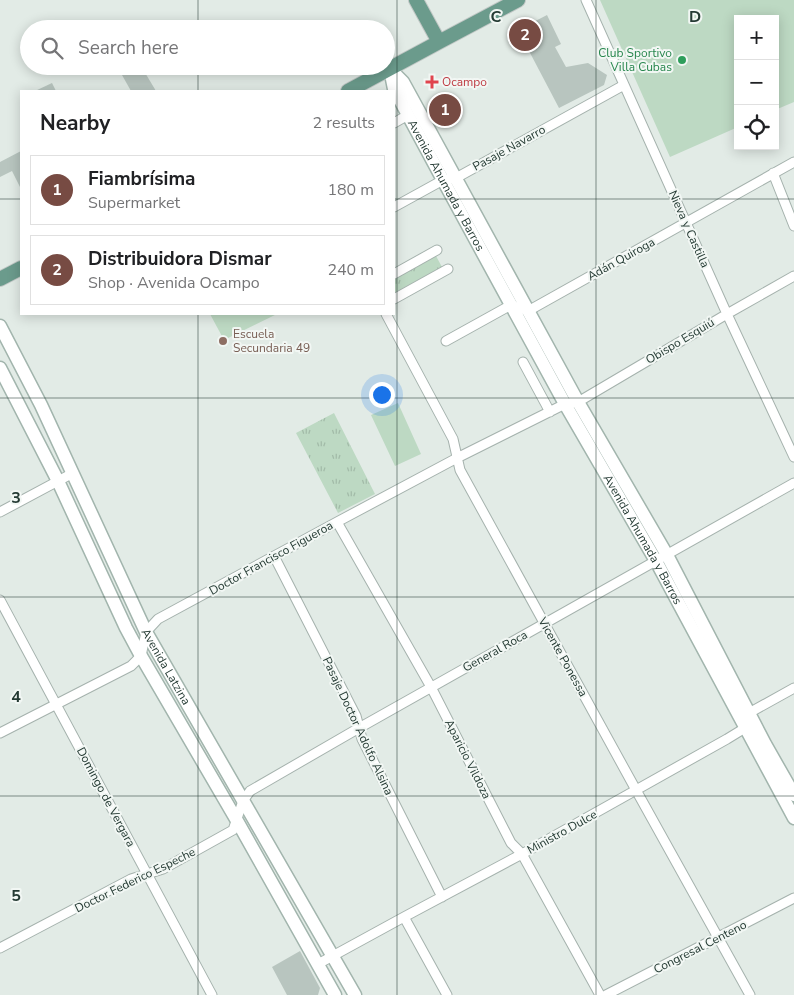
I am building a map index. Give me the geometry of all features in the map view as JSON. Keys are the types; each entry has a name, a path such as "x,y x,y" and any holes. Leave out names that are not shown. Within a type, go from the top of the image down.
{"main road":[{"path":"416,0 438,42"},
{"path":"395,66 518,0"},
{"name":"Avenida Ahumada y Barros","path":"395,74 403,82 511,305 572,403 794,795"},
{"path":"350,90 379,75"},
{"name":"Avenida Ahumada y Barros","path":"391,75 395,90"},
{"name":"Avenida Ahumada y Barros","path":"395,91 528,311 572,403"},
{"path":"0,279 20,269"},
{"name":"Avenida Latzina","path":"0,326 41,405 146,632 355,995"},
{"name":"Avenida Latzina","path":"0,368 58,481 126,628 335,995"},
{"name":"Avenida Ahumada y Barros","path":"661,558 745,728 794,818"}],"street":[{"name":"Nieva y Castilla","path":"586,0 727,314 794,457"},
{"name":"Pasaje Navarro","path":"395,206 624,85"},
{"path":"395,122 408,115"},
{"name":"Adán Quiroga","path":"528,311 794,162"},
{"path":"774,173 794,226"},
{"path":"395,273 437,250"},
{"path":"395,298 448,269"},
{"name":"Obispo Esquiú","path":"572,403 794,276"},
{"path":"446,340 511,305 528,311"},
{"name":"Vicente Ponessa","path":"387,315 453,439 460,470 750,995"},
{"path":"523,362 550,412"},
{"name":"Doctor Francisco Figueroa","path":"146,632 158,619 337,522 457,458 572,403"},
{"path":"0,512 73,473"},
{"name":"General Roca","path":"236,819 243,801 250,791 794,483"},
{"name":"Aparicio Vildoza","path":"337,522 431,687 511,843 522,854 600,995"},
{"name":"Pasaje Doctor Adolfo Alsina","path":"274,556 356,716 362,739 442,897"},
{"name":"Domingo de Vergara","path":"0,600 212,995"},
{"path":"0,733 131,666 141,656 146,632"},
{"path":"745,728 749,713 794,688"},
{"name":"Ministro Dulce","path":"318,964 522,854 745,728"},
{"name":"Doctor Federico Espeche","path":"0,948 131,879 163,869 232,830 236,819"},
{"name":"Congresal Centeno","path":"606,995 794,898"},
{"path":"404,917 447,995"}],"green space":[{"name":"Club Sportivo Villa Cubas","path":"600,0 794,0 794,102 779,108 779,15 734,15 734,129 670,157"},
{"path":"436,256 442,267 395,292 395,278"},
{"path":"211,315 275,315 224,340"},
{"path":"398,403 421,454 395,466 371,415"},
{"path":"334,413 375,494 338,513 296,433"}],"building":[{"path":"547,15 561,44 555,47 566,67 588,63 607,75 604,85 559,108 518,30"},
{"path":"122,75 146,75 155,90 130,90"},
{"path":"52,83 56,90 37,90"},
{"path":"20,152 20,187 12,171 0,177 0,162"},
{"path":"300,951 320,988 318,995 287,995 272,967"}],"place":[{"name":"Distribuidora Dismar","path":"525,35"},
{"name":"Club Sportivo Villa Cubas","path":"682,60"},
{"name":"Ocampo","path":"432,82"},
{"name":"Fiambrísima","path":"445,110"},
{"name":"Escuela Secundaria 49","path":"223,341"}]}
